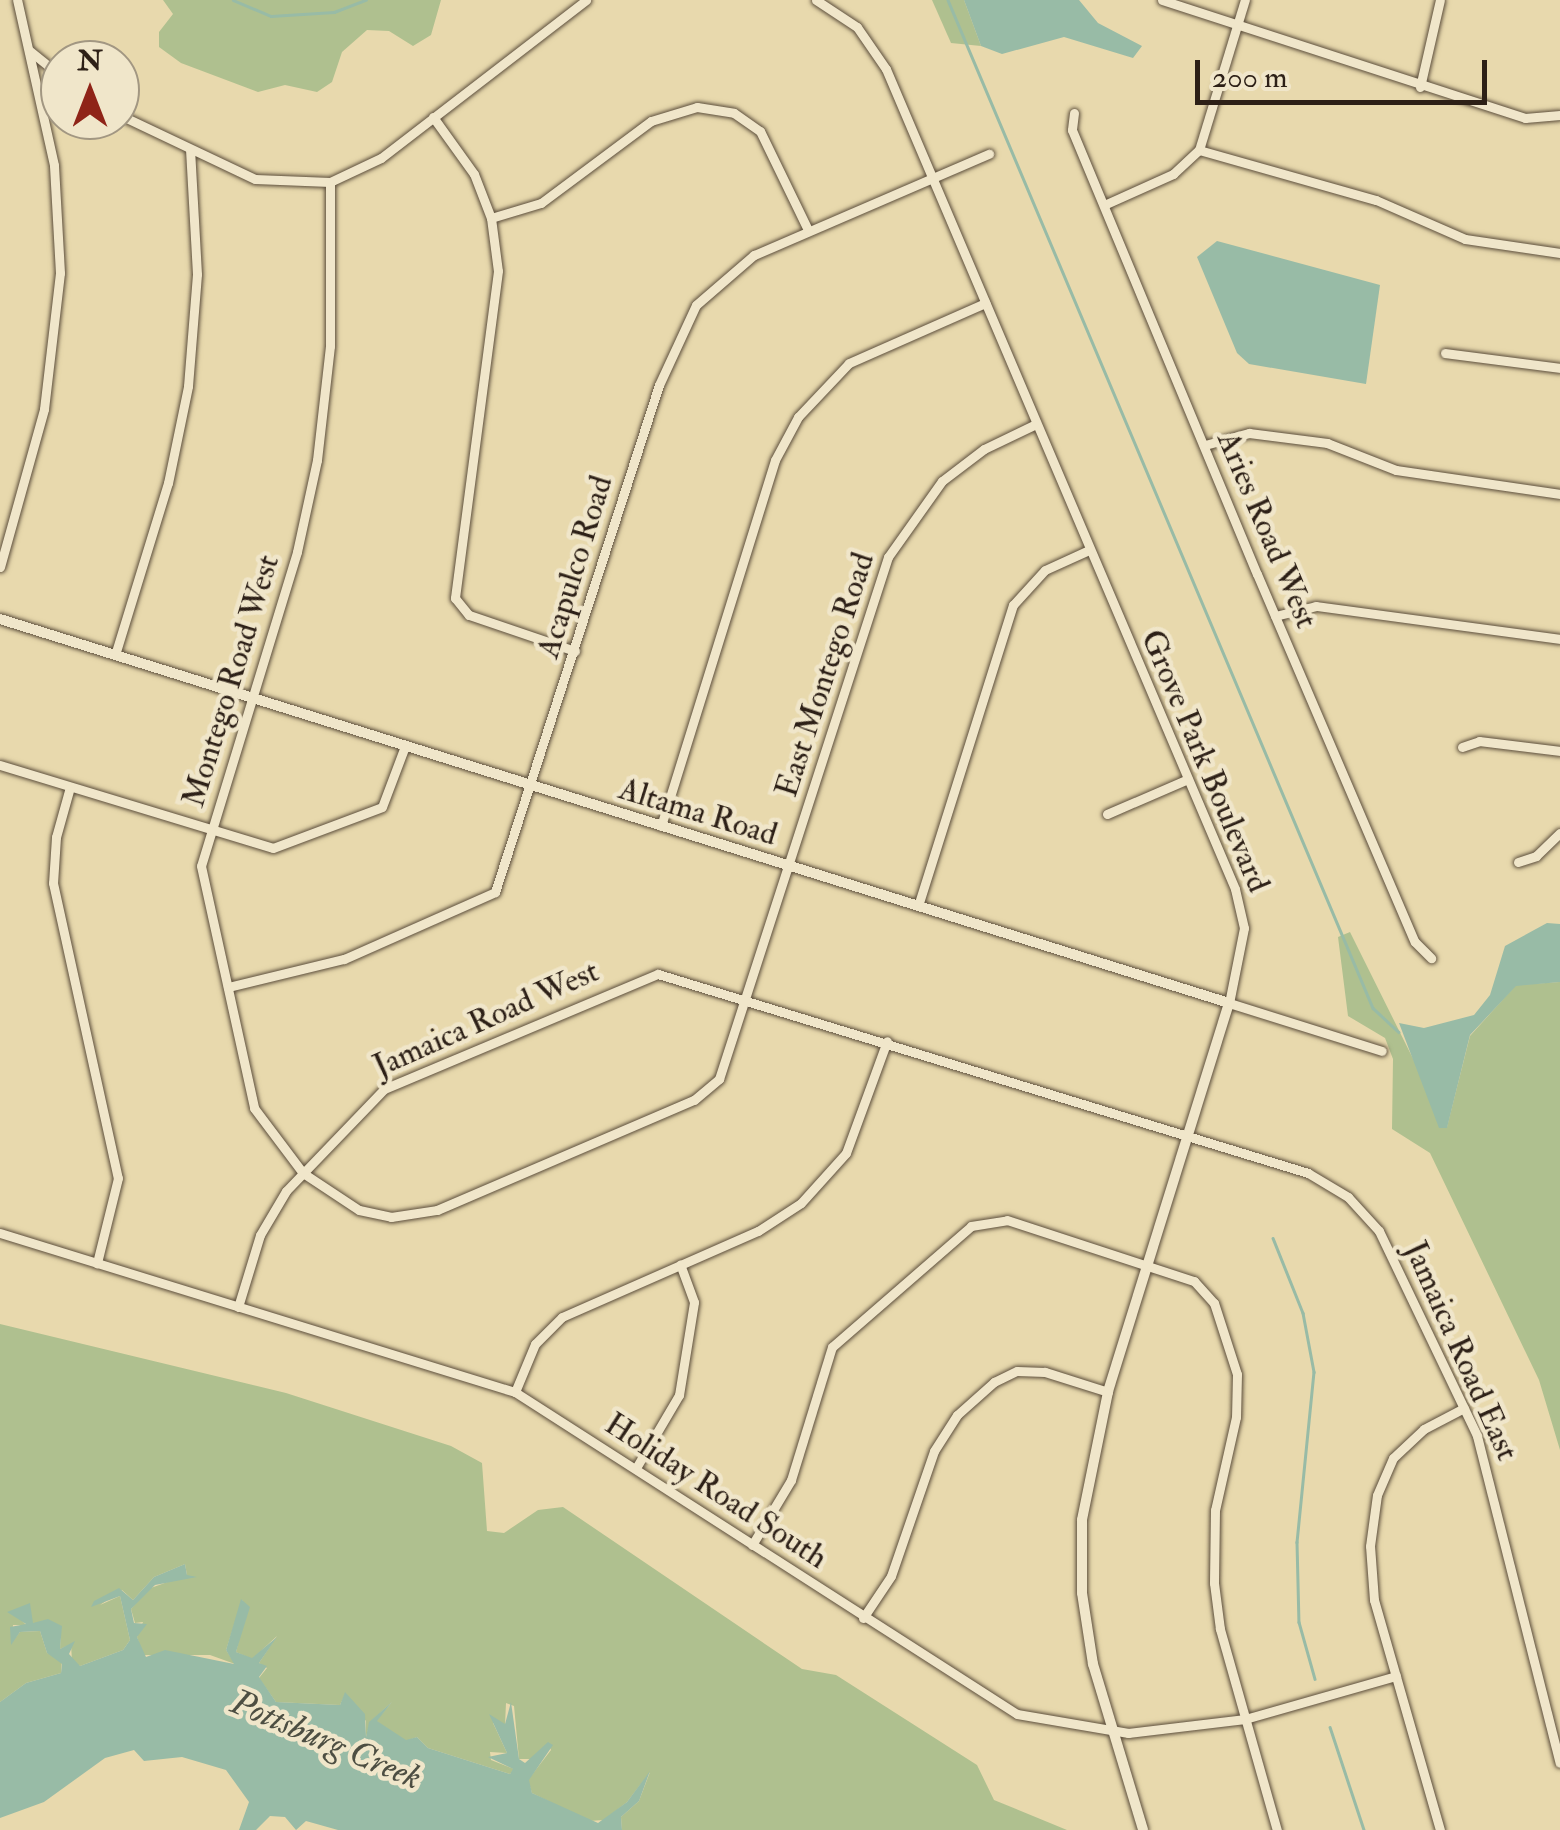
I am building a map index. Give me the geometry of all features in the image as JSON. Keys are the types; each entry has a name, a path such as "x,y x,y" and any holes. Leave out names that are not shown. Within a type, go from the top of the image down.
{"street":[{"path":"0,566 44,409 59,303 54,166 17,0"},
{"path":"140,125 274,184 330,182 372,164 586,0"},
{"name":"Grove Park Boulevard","path":"816,0 844,16 876,52 1241,907 1242,951 1229,1003 1108,1392 1086,1489 1081,1546 1088,1636 1112,1732 1143,1830"},
{"path":"1162,0 1525,118 1560,115"},
{"path":"1104,204 1173,174 1199,150 1244,0"},
{"path":"1420,87 1440,0"},
{"path":"30,51 40,59"},
{"path":"491,218 541,203 651,121 697,107 734,113 760,131 808,230"},
{"name":"Aries Road West","path":"1074,113 1072,130 1276,616 1415,942 1430,958"},
{"path":"433,117 474,174 491,218 498,290 454,590 469,615 575,651"},
{"path":"116,655 168,482 188,386 197,274 190,150"},
{"path":"1199,150 1376,200 1465,239 1560,253"},
{"name":"Acapulco Road","path":"228,987 344,959 495,892 683,325 736,266 808,230 989,154"},
{"name":"Montego Road West","path":"304,1172 271,1138 254,1108 202,876 210,831 297,552 317,460 330,346 330,182"},
{"path":"662,826 775,460 798,417 849,363 985,303"},
{"path":"1446,352 1560,368"},
{"name":"East Montego Road","path":"304,1172 346,1204 374,1214 437,1210 701,1096 728,1062 878,582 901,532 972,457 1036,424"},
{"path":"1205,445 1249,433 1327,443 1396,470 1560,494"},
{"path":"918,906 1013,606 1045,570 1089,550"},
{"path":"1276,616 1316,606 1560,639"},
{"name":"Altama Road","path":"0,620 1382,1051"},
{"path":"1462,747 1479,741 1560,751"},
{"path":"0,765 273,848 371,814 389,797 405,746"},
{"path":"1107,814 1188,779"},
{"path":"70,787 56,837 54,883 118,1178 97,1263"},
{"path":"1518,862 1536,856 1560,833"},
{"name":"Jamaica Road West","path":"238,1307 260,1235 304,1172 384,1089 643,976 675,976 886,1041"},
{"path":"514,1392 535,1344 562,1317 758,1231 820,1185 857,1132 886,1041"},
{"name":"Jamaica Road East","path":"886,1041 1308,1173 1364,1212 1390,1251 1464,1408 1494,1484 1560,1763"},
{"path":"752,1545 791,1480 832,1347 971,1226 1006,1220 1148,1263 1204,1291 1232,1352 1238,1398 1215,1510 1212,1564 1220,1629 1277,1830"},
{"name":"Holiday Road South","path":"0,1233 514,1392 994,1704 1112,1732 1246,1719 1396,1676"},
{"path":"636,1468 679,1396 694,1302 680,1264"},
{"path":"864,1618 891,1576 934,1451 957,1415 994,1382 1017,1371 1045,1372 1108,1392"},
{"path":"1440,1830 1371,1574 1377,1495 1406,1443 1464,1408"}],"shaded area":[{"path":"163,0 441,0 431,35 413,46 389,31 367,30 342,52 332,82 317,92 285,85 258,92 181,63 159,47 159,32 173,14"},
{"path":"932,0 964,0 981,46 951,43"},
{"path":"1350,932 1447,1127 1470,1036 1516,985 1560,982 1560,1450 1539,1380 1430,1153 1392,1129 1393,1059 1385,1038 1348,1016 1338,937"},
{"path":"0,1324 286,1393 451,1446 482,1463 487,1531 504,1533 538,1510 563,1507 802,1669 836,1675 977,1765 994,1800 1067,1830 622,1830 621,1817 639,1801 650,1772 627,1802 604,1820 588,1821 532,1793 528,1780 551,1750 548,1743 532,1759 519,1759 514,1706 506,1703 505,1725 493,1723 507,1753 490,1752 491,1760 514,1769 510,1774 428,1748 417,1737 406,1741 376,1721 392,1702 370,1722 366,1737 366,1721 345,1694 340,1705 276,1702 259,1678 267,1668 259,1663 277,1636 252,1659 236,1652 247,1608 242,1600 226,1650 235,1664 210,1655 143,1655 137,1637 143,1622 135,1623 131,1609 148,1589 187,1575 185,1564 154,1577 133,1600 122,1590 100,1605 120,1596 130,1640 123,1650 80,1666 72,1662 71,1644 60,1649 61,1633 33,1624 24,1611 16,1614 26,1625 13,1625 11,1643 20,1632 40,1631 47,1653 62,1658 61,1673 26,1683 0,1702"}],"water":[{"path":"964,0 1079,0 1098,23 1142,46 1133,58 1064,37 1002,54 981,46"},
{"path":"1217,241 1380,285 1366,384 1249,364 1237,353 1197,257"},
{"path":"1547,923 1560,924 1560,982 1516,986 1470,1035 1447,1128 1439,1128 1399,1023 1424,1028 1474,1015 1490,995 1505,946"},
{"name":"Pottsburg Creek","path":"185,1564 187,1575 197,1577 155,1585 131,1609 134,1623 147,1624 137,1637 146,1657 165,1650 234,1664 226,1650 241,1599 250,1607 236,1652 252,1658 277,1637 259,1663 267,1666 259,1677 276,1702 340,1705 345,1692 365,1714 366,1737 369,1722 392,1702 377,1721 406,1740 417,1737 428,1748 510,1774 513,1769 488,1757 507,1753 489,1714 505,1724 511,1702 519,1759 525,1763 548,1742 553,1745 529,1780 532,1793 598,1823 627,1802 650,1771 639,1801 621,1817 622,1830 338,1830 306,1821 296,1830 285,1817 270,1816 256,1830 239,1830 249,1802 226,1770 182,1757 144,1761 134,1750 105,1758 44,1802 0,1818 0,1702 26,1683 61,1673 62,1664 47,1653 40,1631 20,1632 11,1645 10,1627 26,1624 7,1612 30,1603 33,1623 48,1619 62,1626 60,1649 75,1641 69,1654 80,1666 123,1650 130,1640 120,1596 91,1607 94,1601 119,1588 133,1600 154,1577"}],"waterway":[{"path":"233,0 271,16 334,12 366,0"},
{"path":"948,0 1373,1008 1399,1032"},
{"path":"1273,1238 1303,1313 1314,1372 1297,1542 1299,1622 1315,1679"},
{"path":"1330,1727 1364,1830"}]}
